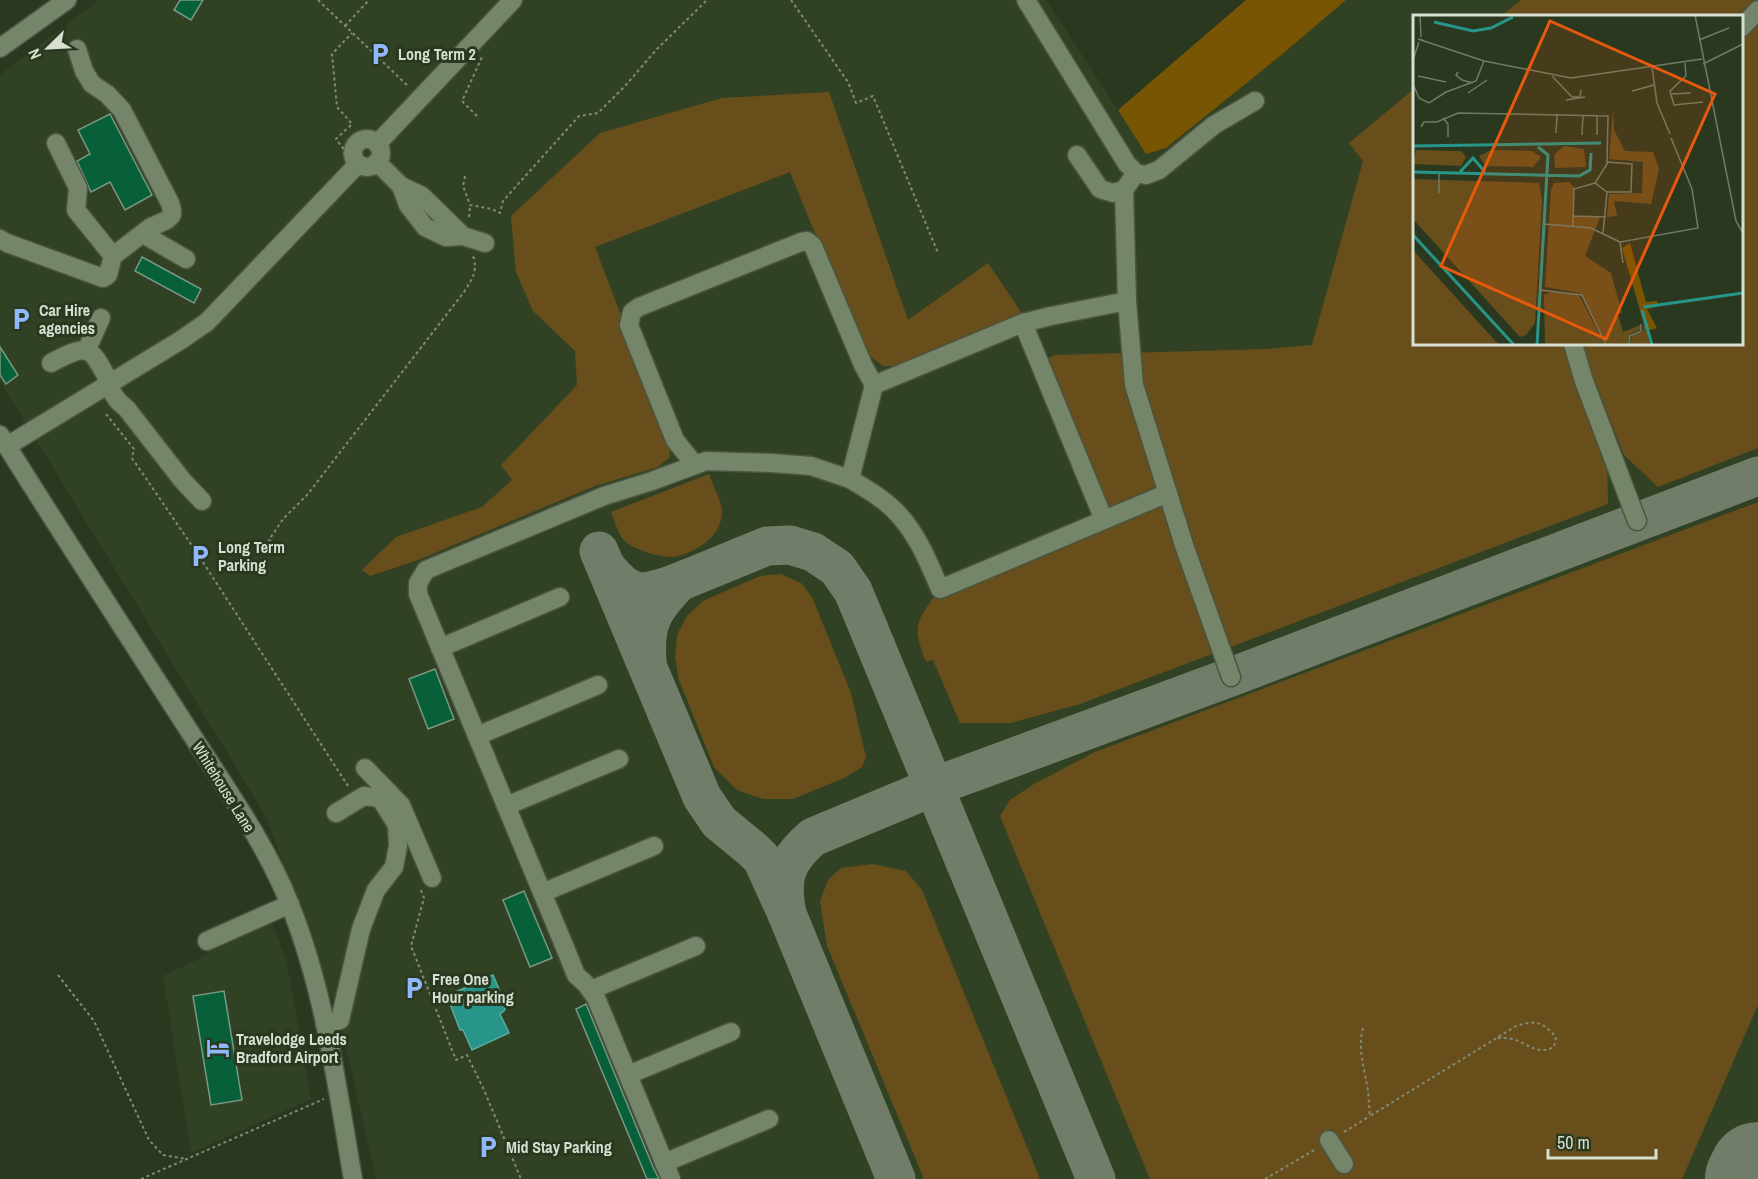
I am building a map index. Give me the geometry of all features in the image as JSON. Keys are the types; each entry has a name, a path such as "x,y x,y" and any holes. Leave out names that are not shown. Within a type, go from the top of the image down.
{"street":[{"path":"0,48 67,0"},
{"path":"352,160 368,166 421,98 513,0"},
{"path":"1026,0 1127,164 1136,173 1146,175 1159,170 1214,125 1255,101"},
{"path":"1743,26 1758,10"},
{"path":"0,239 103,278 108,275 113,256 172,215 170,203 122,110 107,94 92,84 76,49"},
{"path":"3,440 42,424 207,322 352,160 357,143 366,139 371,140 377,153 401,186 408,205 425,227 463,244 485,243"},
{"path":"56,143 78,188 76,210 113,256"},
{"path":"1077,155 1100,189 1113,193 1124,190"},
{"path":"1136,173 1124,190 1127,301 1134,384 1185,548 1231,677"},
{"path":"142,234 186,259"},
{"path":"695,465 675,440 629,325 632,312 639,307 807,241 813,246 863,365 874,385 850,478"},
{"path":"874,385 1023,324 1127,301"},
{"path":"86,351 101,318"},
{"path":"1023,324 1104,520"},
{"path":"1573,345 1584,381 1637,521"},
{"path":"51,363 75,350 86,351 96,358 106,386 128,409 183,481 202,501"},
{"path":"22,470 25,451 42,424"},
{"name":"Whitehouse Lane","path":"3,440 227,791 265,854 290,904 310,960 325,1025 353,1179"},
{"path":"769,1119 668,1171 596,998 576,975 418,594 418,583 426,570 604,496 706,461 812,466 850,478 899,514 921,547 940,589 1168,493"},
{"path":"440,648 560,597"},
{"path":"477,736 598,685"},
{"path":"506,806 618,759"},
{"path":"365,768 401,806 432,878 412,859 394,867"},
{"path":"325,1025 340,1020 362,929 376,891 394,867 398,846 397,825 380,798 364,796 336,813"},
{"path":"542,893 654,846"},
{"path":"207,941 290,904"},
{"path":"591,990 696,946"},
{"path":"628,1075 731,1032"},
{"path":"1329,1140 1344,1164"}],"path":[{"path":"318,0 421,98"},
{"path":"345,26 369,0"},
{"path":"465,176 463,186 470,205 492,209 500,213 502,201 579,116 598,113 707,0"},
{"path":"791,0 848,82 856,103 873,96 938,253"},
{"path":"477,116 462,101 491,39 483,32"},
{"path":"352,33 333,54 338,107 352,124 336,139 352,160"},
{"path":"276,545 269,540 283,519 307,495 464,292 476,268 474,258 463,244"},
{"path":"106,386 114,424 134,449 132,458 348,787"},
{"path":"420,888 424,898 411,946 456,1060 467,1056 484,1090 521,1179"},
{"path":"58,975 94,1021 149,1140 164,1155 186,1159"},
{"path":"1363,1028 1360,1039 1370,1116 1516,1026 1532,1021 1545,1025 1556,1037 1554,1047 1546,1051 1537,1050 1512,1039 1497,1038"},
{"path":"141,1179 338,1093"}],"shaded area":[{"path":"99,0 1046,0 1147,154 1166,148 1346,0 1758,0 1758,1179 376,1179 340,1020 266,816 0,381 0,75"},
{"path":"1246,0 1346,0 1166,148 1146,154 1118,110"},
{"path":"1521,0 1758,0 1743,15 1502,15"},
{"path":"1758,21 1758,448 1658,487 1624,455 1580,345 1743,345 1743,39"},
{"path":"1413,90 1413,345 1564,345 1607,457 1608,504 1080,704 1011,723 960,723 933,660 926,662 919,642 919,621 934,597 1111,524 1045,360 1055,355 1266,349 1312,345 1363,161 1349,143"},
{"path":"829,92 908,320 988,263 1023,315 901,366 883,366 863,351 790,172 595,247 669,441 670,457 658,467 595,486 418,560 370,576 362,570 396,537 482,507 512,480 501,465 577,385 575,351 533,311 516,272 511,216 600,133 722,98"},
{"path":"709,474 722,509 719,526 709,540 694,550 678,556 666,557 642,551 623,538 611,512"},
{"path":"1758,502 1758,1005 1682,1179 1150,1179 1000,816 1010,800 1034,784 1095,752"},
{"path":"781,574 801,583 812,597 851,693 866,757 862,767 844,778 793,799 763,799 737,790 714,767 679,680 675,658 677,635 687,616 703,601 760,576"},
{"path":"873,864 906,871 922,890 1040,1179 924,1179 827,946 820,901 828,880 841,868"},
{"path":"260,905 273,925 287,963 311,1099 191,1153 163,976 207,955 199,932"}],"water":[{"path":"493,975 506,1006 500,1014 509,1033 472,1050 463,1030 460,1030 447,996"}],"building":[{"path":"180,0 203,0 191,20 174,10"},
{"path":"110,114 152,195 125,210 110,182 91,192 77,161 90,154 78,130"},
{"path":"142,257 201,289 194,303 135,271"},
{"path":"0,347 18,375 6,384 0,375"},
{"path":"435,669 454,719 428,729 409,679"},
{"path":"524,891 552,958 530,967 503,900"},
{"name":"Travelodge Leeds Bradford Airport","path":"224,991 242,1100 211,1105 193,996"},
{"path":"586,1004 659,1179 647,1179 576,1009"}],"taxiway":[{"path":"787,914 784,890 787,871 796,854 813,837 933,787 1231,677 1758,476"},
{"path":"679,582 767,546 790,545 813,552 837,568 853,591 1096,1179"},
{"path":"599,551 702,797 719,822 762,859 787,914 896,1179"},
{"path":"607,568 624,585 639,592 656,590 679,582 652,617 647,636 647,661"}],"runway":[{"path":"1754,1179 1758,1171"}],"place":[{"name":"Long Term 2","path":"380,54"},
{"name":"Car Hire agencies","path":"21,319"},
{"name":"Long Term Parking","path":"200,556"},
{"name":"Free One Hour parking","path":"414,988"},
{"name":"Travelodge Leeds Bradford Airport","path":"218,1048"},
{"name":"Mid Stay Parking","path":"488,1147"}]}
